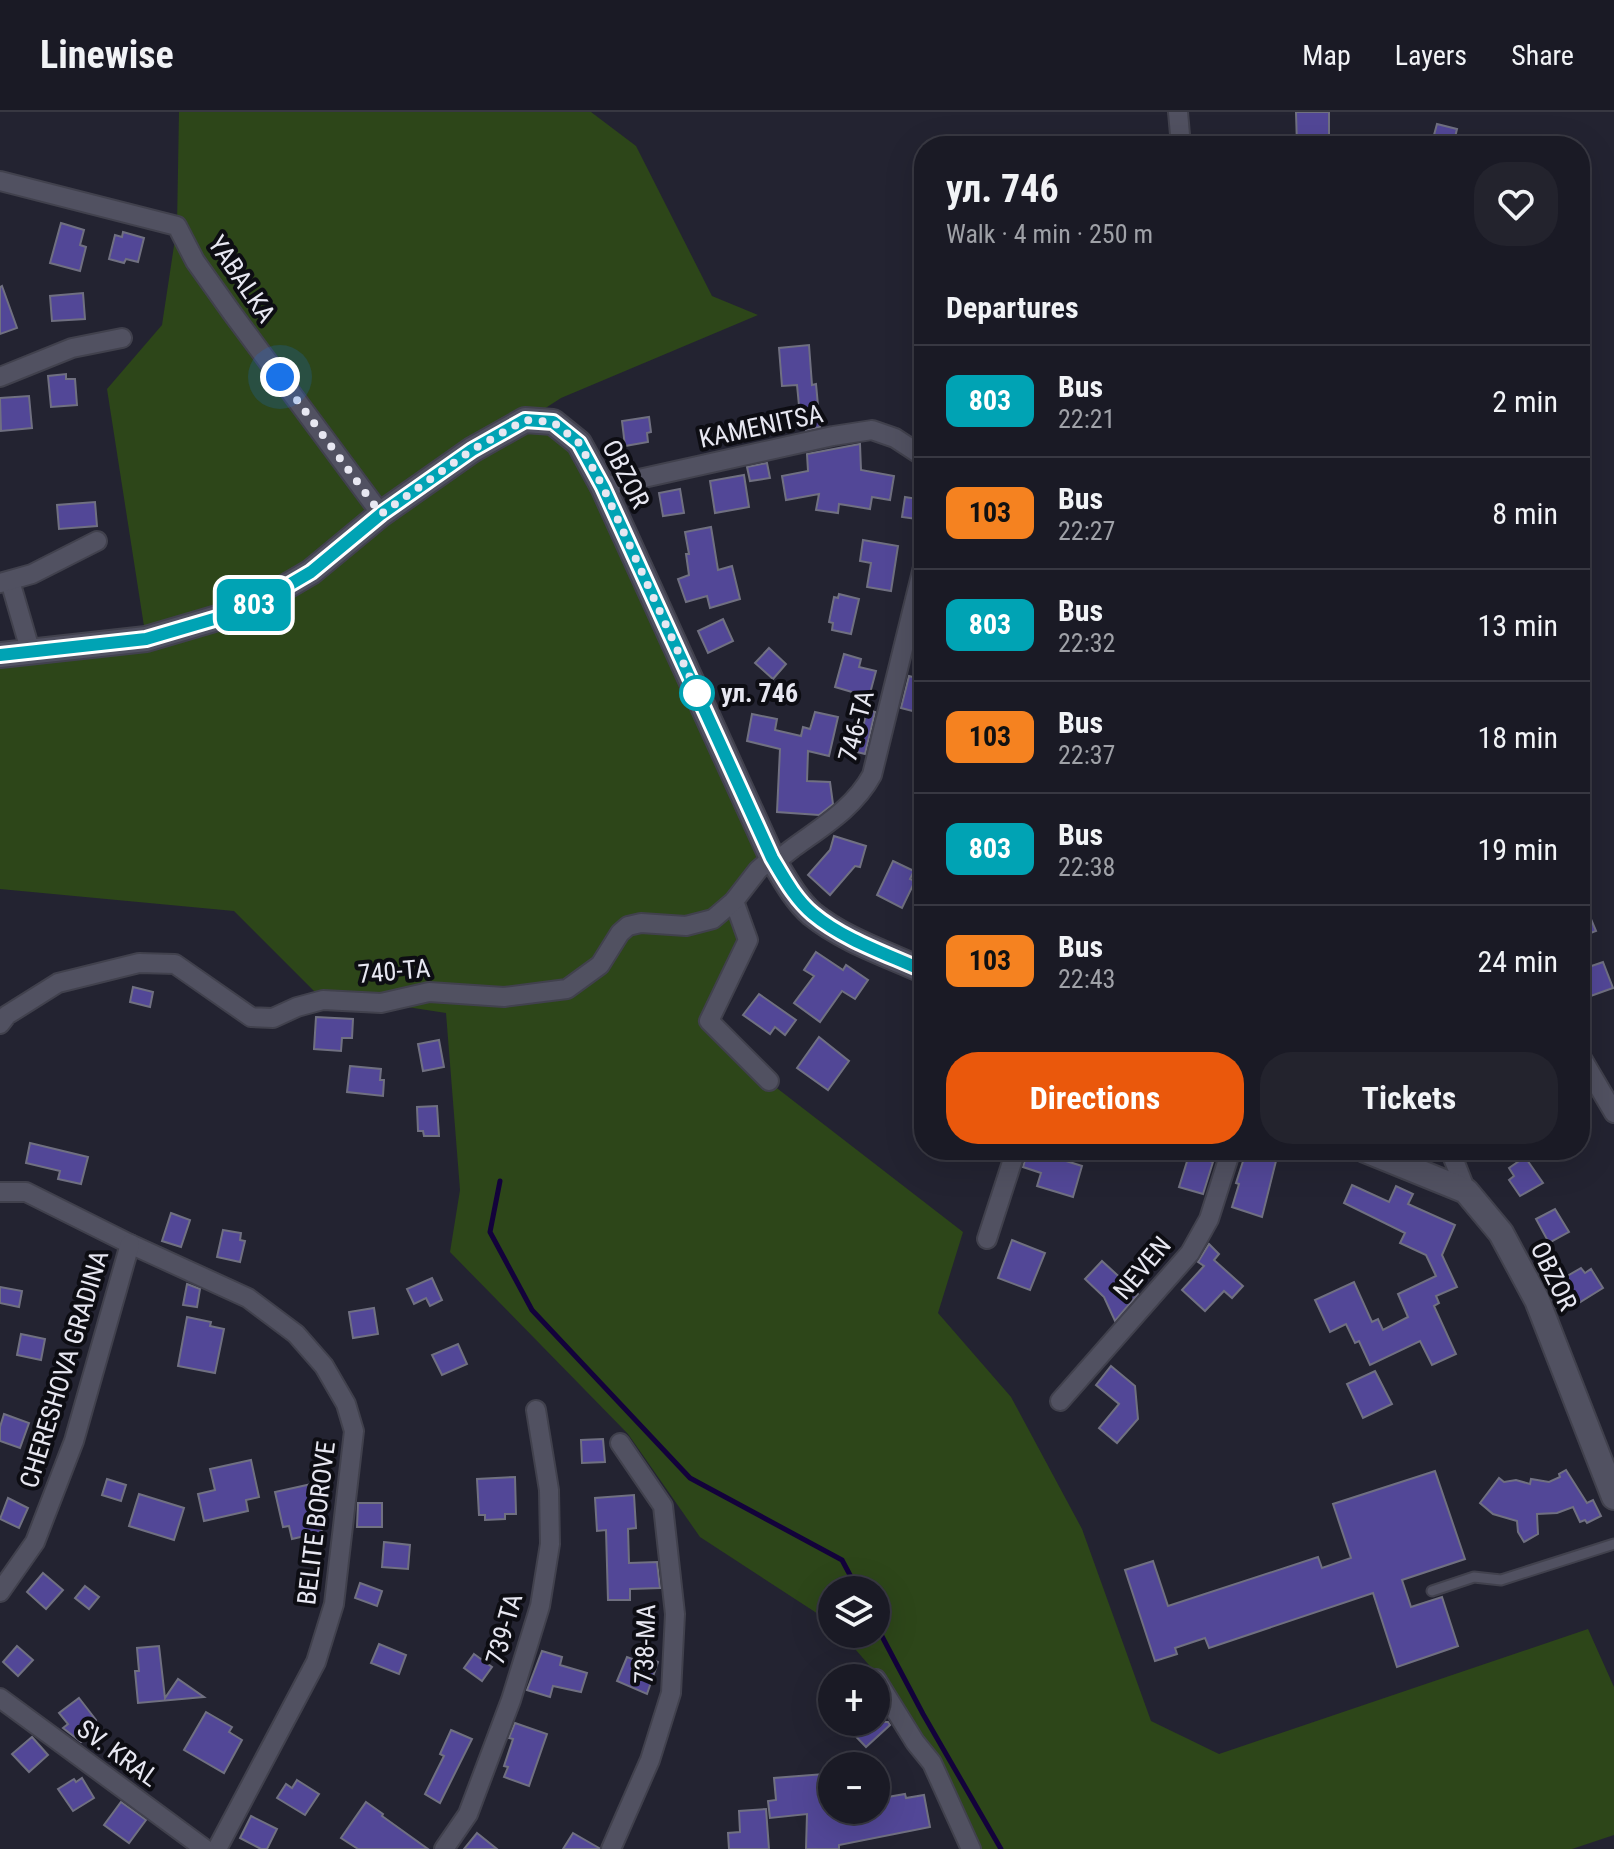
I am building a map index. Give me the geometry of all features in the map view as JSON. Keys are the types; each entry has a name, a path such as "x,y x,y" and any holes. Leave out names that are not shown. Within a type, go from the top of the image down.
{"street":[{"path":"1178,112 1180,136"},
{"name":"YABALKA","path":"0,181 177,226 195,261 381,514"},
{"path":"0,377 72,348 122,338"},
{"name":"OBZOR","path":"0,655 146,639 248,609 311,572 381,514 472,450 525,420 553,422 579,443 603,487 772,858 792,892 812,914 845,935 914,966"},
{"name":"KAMENITSA","path":"603,487 872,430 895,438 914,450"},
{"path":"31,653 5,582 59,562 97,541"},
{"name":"746-ТА","path":"772,858 784,855 853,804 872,775 914,604"},
{"name":"740-ТА","path":"0,1024 7,1015 58,983 139,963 175,964 251,1017 273,1018 323,1000 381,1003 429,992 504,997 567,989 600,965 620,933 628,926 641,923 686,926 713,919 734,901 752,877 772,858"},
{"path":"734,901 748,940 709,1021 769,1081"},
{"path":"1590,1072 1614,1113"},
{"path":"987,1239 1013,1160"},
{"name":"NEVEN","path":"1060,1401 1190,1253 1209,1219 1228,1160"},
{"name":"OBZOR","path":"1390,1160 1466,1191 1501,1233 1537,1300 1614,1497"},
{"path":"1454,1160 1466,1191"},
{"name":"BELITE BOROVE","path":"0,1192 26,1192 248,1298 296,1334 324,1366 346,1404 354,1431 334,1604 316,1662 217,1849"},
{"name":"CHERESHOVA GRADINA","path":"0,1592 35,1542 74,1441 130,1244"},
{"name":"739-ТА","path":"444,1849 468,1814 511,1700 540,1606 550,1544 549,1490 536,1410"},
{"name":"738-МА","path":"611,1849 650,1760 671,1693 675,1614 663,1506 620,1443"},
{"name":"SV. KRAL","path":"0,1698 205,1849"},
{"path":"890,1702 932,1763 971,1849"}],"lane":[{"path":"1432,1591 1474,1577 1501,1580 1614,1544"}],"green space":[{"path":"179,112 591,112 636,146 712,296 758,315 561,398 527,420 579,443 772,858 735,901 748,940 709,1022 769,1082 963,1232 938,1313 1011,1397 1082,1529 1151,1721 1219,1754 1588,1629 1614,1687 1614,1835 1572,1849 971,1849 890,1695 890,1664 868,1664 854,1648 890,1648 890,1576 818,1576 818,1614 700,1537 628,1434 450,1252 460,1190 446,1013 381,1003 323,1000 234,911 0,889 0,655 146,639 107,389 162,325 177,226"}],"building":[{"path":"1296,112 1329,112 1329,136 1297,136"},
{"path":"1437,124 1457,129 1455,136 1434,136"},
{"path":"61,223 84,230 80,245 86,247 80,271 50,263"},
{"path":"123,232 144,238 138,262 126,259 124,263 109,259 115,235 122,237"},
{"path":"0,287 17,328 0,334"},
{"path":"83,293 85,319 52,321 50,296"},
{"path":"809,345 820,427 806,430 806,425 801,426 797,385 782,386 779,348"},
{"path":"66,374 66,379 75,379 77,405 51,407 48,376"},
{"path":"29,396 32,428 1,431 0,398"},
{"path":"649,417 651,432 647,433 648,442 625,446 622,421"},
{"path":"860,444 861,470 894,476 890,500 872,497 870,509 839,504 838,513 816,510 819,494 786,500 782,476 808,471 807,454"},
{"path":"767,463 770,478 750,481 747,467"},
{"path":"744,475 749,507 715,513 710,481"},
{"path":"680,489 684,513 663,516 659,493"},
{"path":"905,497 914,498 914,519 902,517"},
{"path":"95,502 97,526 59,529 57,505"},
{"path":"711,527 718,570 732,566 740,599 710,608 707,596 686,602 678,579 689,575 685,532"},
{"path":"863,540 898,546 891,591 867,587 871,563 860,561"},
{"path":"839,594 859,599 851,634 832,630 833,623 829,622 834,597 838,598"},
{"path":"723,619 733,641 708,653 698,631"},
{"path":"769,648 786,664 773,679 755,663"},
{"path":"844,654 861,659 859,667 876,671 869,697 835,687"},
{"path":"909,676 914,677 914,711 901,708"},
{"path":"867,710 875,712 865,754 857,752"},
{"path":"815,712 838,717 829,756 808,751 807,781 830,782 833,804 819,815 777,812 780,749 747,741 752,714 777,719 775,730 801,736 803,727 810,729"},
{"path":"834,836 866,846 860,867 855,866 830,895 808,875 830,850"},
{"path":"893,861 914,871 910,879 914,883 902,908 877,895"},
{"path":"1590,917 1596,931 1590,933"},
{"path":"816,952 843,970 846,965 868,980 855,999 842,991 820,1022 794,1003 814,976 804,970"},
{"path":"1603,962 1613,988 1590,996 1590,967"},
{"path":"133,987 153,992 150,1007 130,1002"},
{"path":"759,994 796,1020 785,1035 775,1027 770,1034 743,1015"},
{"path":"316,1017 353,1019 352,1038 342,1038 341,1051 314,1049"},
{"path":"819,1037 849,1061 828,1090 797,1068"},
{"path":"439,1040 444,1067 423,1071 418,1044"},
{"path":"350,1066 381,1069 383,1096 347,1092"},
{"path":"437,1106 439,1136 424,1136 423,1131 418,1131 417,1107"},
{"path":"30,1143 88,1157 81,1184 58,1179 60,1171 26,1163"},
{"path":"1025,1160 1063,1160 1082,1166 1073,1197 1037,1186 1041,1173 1023,1167"},
{"path":"1187,1160 1213,1162 1203,1194 1179,1187"},
{"path":"1243,1160 1276,1161 1262,1217 1232,1207 1239,1184 1236,1183"},
{"path":"1521,1160 1527,1160 1543,1183 1520,1196 1509,1180 1514,1176 1509,1168"},
{"path":"1352,1185 1389,1202 1396,1186 1413,1194 1408,1204 1455,1225 1442,1255 1457,1287 1436,1296 1439,1303 1434,1306 1456,1354 1432,1365 1420,1341 1370,1365 1359,1341 1355,1343 1346,1324 1330,1332 1315,1300 1354,1282 1372,1322 1378,1319 1383,1330 1408,1317 1398,1294 1436,1276 1426,1255 1400,1243 1405,1233 1344,1203"},
{"path":"1555,1209 1569,1232 1549,1243 1536,1219"},
{"path":"171,1213 190,1220 181,1247 162,1241"},
{"path":"223,1230 241,1233 240,1240 245,1241 240,1262 217,1257"},
{"path":"1012,1240 1045,1253 1030,1290 998,1278"},
{"path":"1209,1244 1219,1254 1214,1260 1243,1286 1232,1298 1224,1291 1205,1311 1182,1290 1204,1266 1198,1262"},
{"path":"1102,1261 1138,1294 1115,1321 1104,1297 1085,1279"},
{"path":"1581,1268 1585,1273 1591,1269 1603,1288 1577,1304 1562,1279"},
{"path":"432,1278 442,1300 430,1306 426,1298 414,1304 407,1289"},
{"path":"187,1284 200,1289 197,1307 183,1305"},
{"path":"0,1287 22,1291 19,1307 0,1303"},
{"path":"374,1308 378,1334 353,1338 349,1312"},
{"path":"187,1317 211,1322 210,1326 224,1329 215,1373 178,1366"},
{"path":"21,1334 45,1339 41,1360 17,1355"},
{"path":"458,1344 467,1364 442,1375 432,1355"},
{"path":"1111,1366 1135,1386 1138,1419 1117,1443 1099,1428 1119,1404 1096,1385"},
{"path":"1375,1371 1392,1404 1363,1418 1347,1384"},
{"path":"4,1414 29,1423 20,1448 0,1441"},
{"path":"603,1439 605,1462 582,1463 581,1440"},
{"path":"251,1460 259,1497 246,1500 248,1511 204,1521 198,1494 215,1490 210,1469"},
{"path":"1566,1470 1587,1503 1593,1500 1601,1516 1587,1523 1585,1520 1580,1522 1573,1507 1557,1513 1537,1514 1538,1534 1524,1542 1518,1532 1517,1521 1493,1514 1480,1503 1499,1478 1504,1482 1516,1480 1530,1484 1531,1479 1549,1482"},
{"path":"1435,1471 1465,1559 1402,1580 1411,1607 1442,1597 1458,1646 1397,1667 1373,1593 1209,1648 1205,1638 1175,1648 1177,1654 1155,1661 1125,1570 1153,1561 1168,1606 1318,1557 1322,1568 1351,1558 1333,1504"},
{"path":"515,1477 516,1514 505,1514 505,1519 485,1520 485,1515 479,1515 477,1479"},
{"path":"107,1479 126,1485 121,1501 102,1495"},
{"path":"316,1483 324,1518 319,1519 322,1532 292,1539 289,1526 283,1527 275,1492"},
{"path":"139,1494 184,1508 174,1540 129,1526"},
{"path":"634,1495 636,1528 628,1529 629,1563 657,1562 660,1588 630,1589 630,1600 608,1600 606,1530 597,1531 595,1498"},
{"path":"8,1498 28,1508 19,1528 0,1519"},
{"path":"358,1503 382,1503 382,1527 357,1527"},
{"path":"384,1542 410,1545 408,1569 382,1567"},
{"path":"43,1573 63,1590 46,1609 27,1592"},
{"path":"360,1583 382,1591 377,1606 355,1598"},
{"path":"85,1586 99,1597 89,1609 75,1598"},
{"path":"379,1644 406,1655 399,1674 371,1663"},
{"path":"17,1646 33,1660 18,1676 3,1662"},
{"path":"159,1646 165,1698 178,1679 204,1697 138,1703 135,1671 139,1671 137,1648"},
{"path":"542,1651 562,1657 560,1665 587,1673 581,1692 553,1686 550,1697 527,1690"},
{"path":"638,1653 658,1662 647,1694 617,1681 627,1657 635,1660"},
{"path":"474,1654 492,1667 482,1681 464,1668"},
{"path":"79,1698 96,1720 92,1723 97,1730 81,1742 63,1728 68,1724 59,1713"},
{"path":"206,1712 232,1727 229,1732 242,1740 224,1773 184,1750"},
{"path":"515,1723 547,1734 529,1786 504,1777 508,1767 504,1766 513,1739 509,1738"},
{"path":"451,1730 472,1739 440,1803 425,1794 444,1756 440,1754"},
{"path":"855,1736 878,1736 866,1747"},
{"path":"32,1737 48,1755 29,1772 12,1754"},
{"path":"818,1774 818,1824 890,1824 890,1797 905,1794 906,1798 924,1795 930,1827 839,1845 839,1849 806,1849 807,1814 770,1818 768,1801 776,1800 774,1778"},
{"path":"82,1778 94,1798 73,1811 58,1789 74,1779 76,1782"},
{"path":"297,1780 319,1794 305,1815 277,1798 286,1784 292,1788"},
{"path":"121,1802 146,1820 129,1843 104,1825"},
{"path":"366,1802 428,1849 358,1849 341,1838"},
{"path":"766,1809 769,1849 729,1849 728,1833 740,1832 739,1811"},
{"path":"251,1816 277,1829 267,1849 240,1838"},
{"path":"477,1833 497,1849 464,1849"},
{"path":"573,1833 599,1848 599,1849 563,1849"}],"waterway":[{"path":"500,1181 490,1232 532,1310 690,1478 842,1560 851,1576"},
{"path":"888,1648 1001,1849"}],"bus line":[{"name":"803","path":"0,655 146,639 248,609 311,572 381,514 472,450 525,420 553,422 579,443 603,487 772,858 792,892 812,914 845,935 914,966"}],"place":[{"name":"ул. 746","path":"697,693"}],"route":[{"path":"280,377 381,514 472,450 525,420 553,422 579,443 603,487 697,693"}]}
